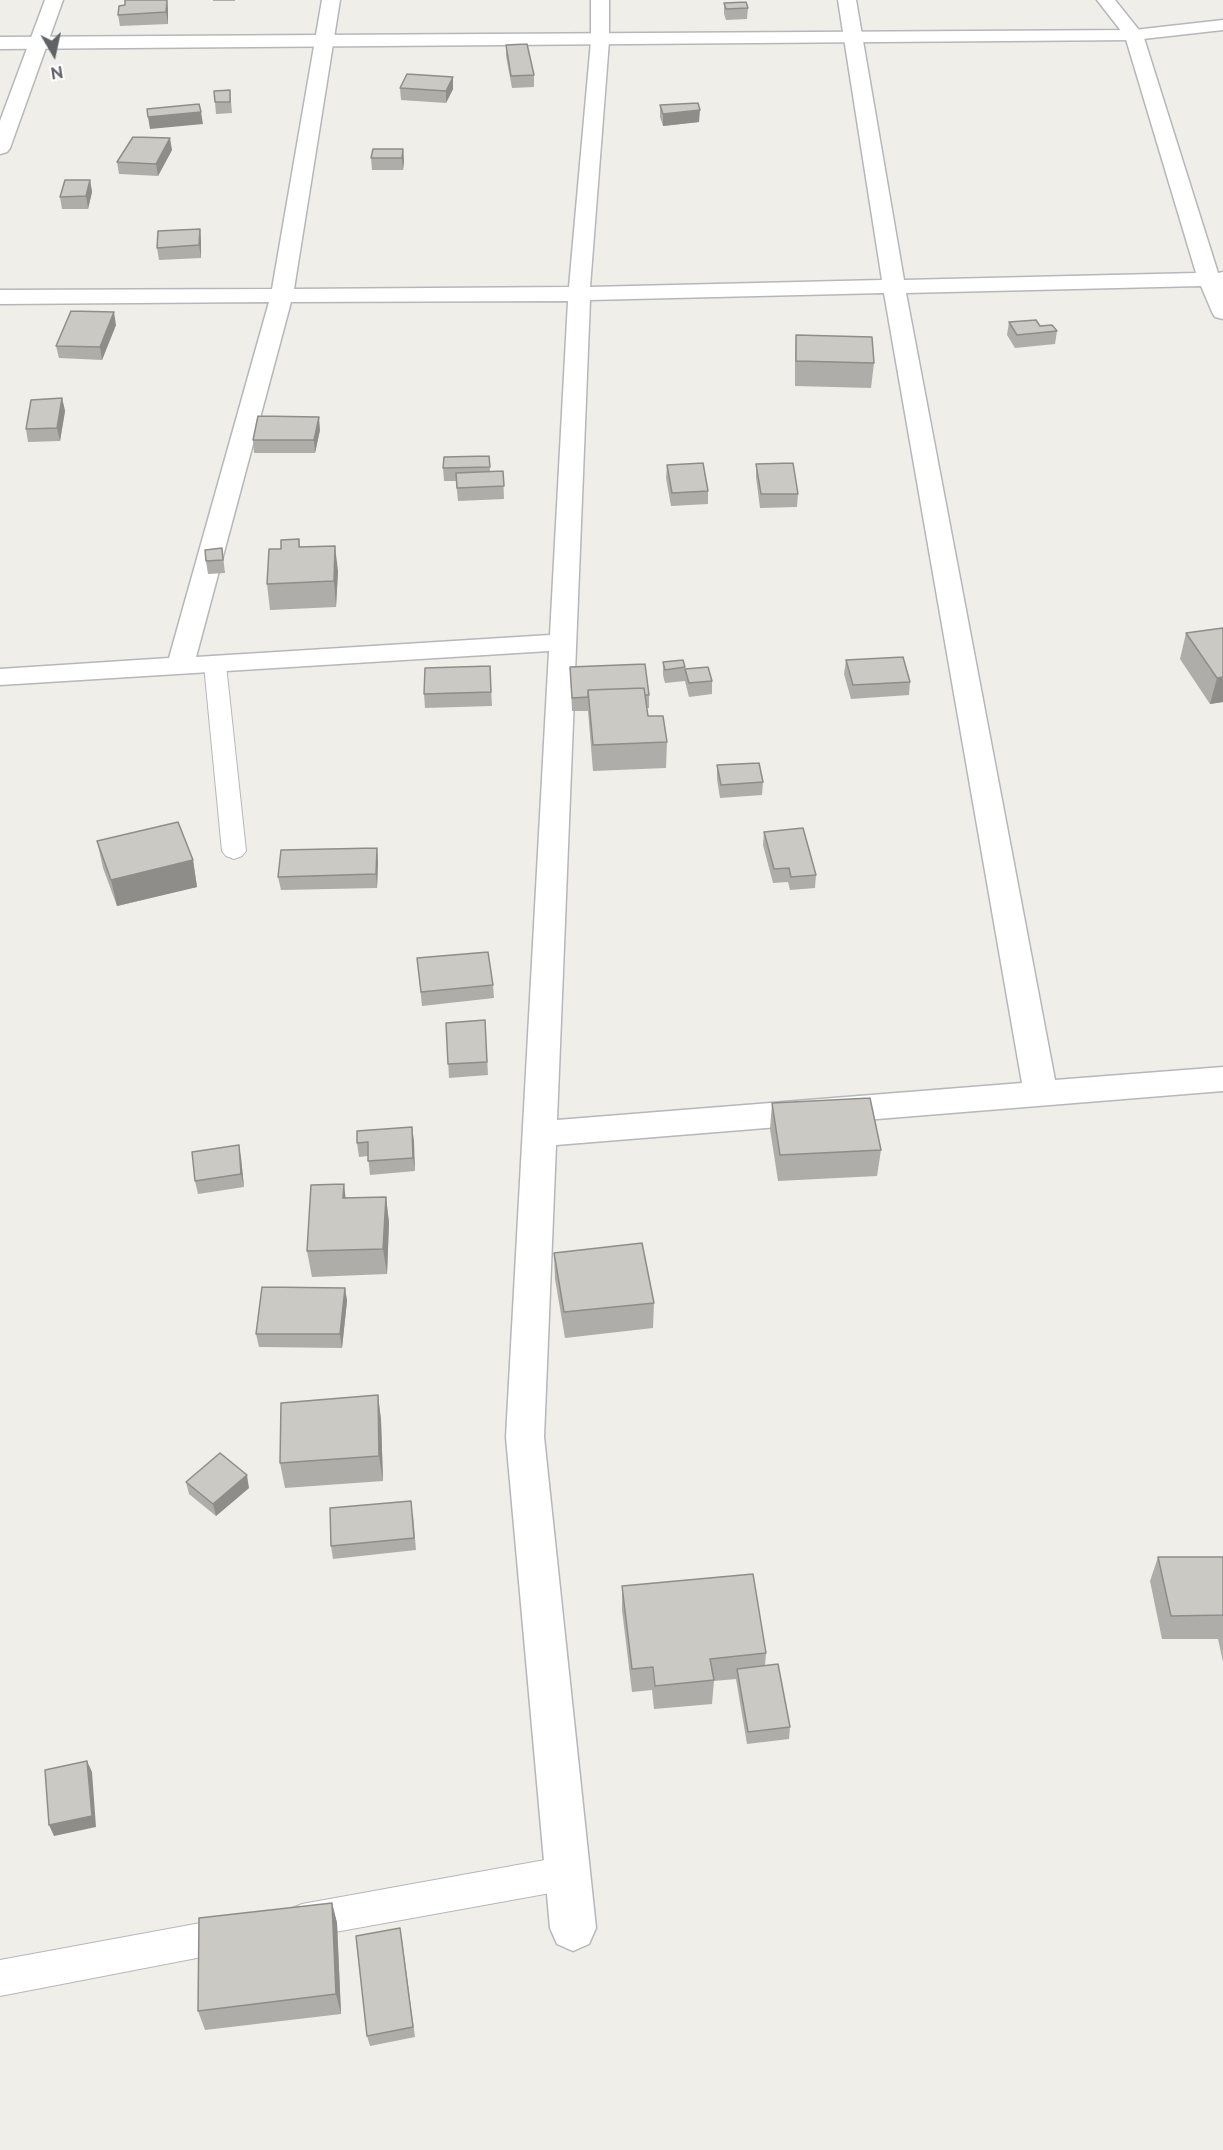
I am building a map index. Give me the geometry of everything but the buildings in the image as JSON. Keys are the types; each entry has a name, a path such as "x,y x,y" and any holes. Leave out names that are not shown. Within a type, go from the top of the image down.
{"street":[{"path":"0,148 54,0"},
{"path":"180,667 282,296 331,0"},
{"path":"573,1928 525,1437 579,294 600,41 600,0"},
{"path":"847,0 894,287 1041,1094"},
{"path":"1106,0 1134,35 1216,280 1223,312"},
{"path":"0,43 600,41 1134,35 1223,25"},
{"path":"0,297 579,294 1216,280"},
{"path":"0,677 561,642"},
{"path":"538,1134 1223,1079"}],"lane":[{"path":"215,664 234,851"},
{"path":"0,1978 21,1972 567,1873"}]}
